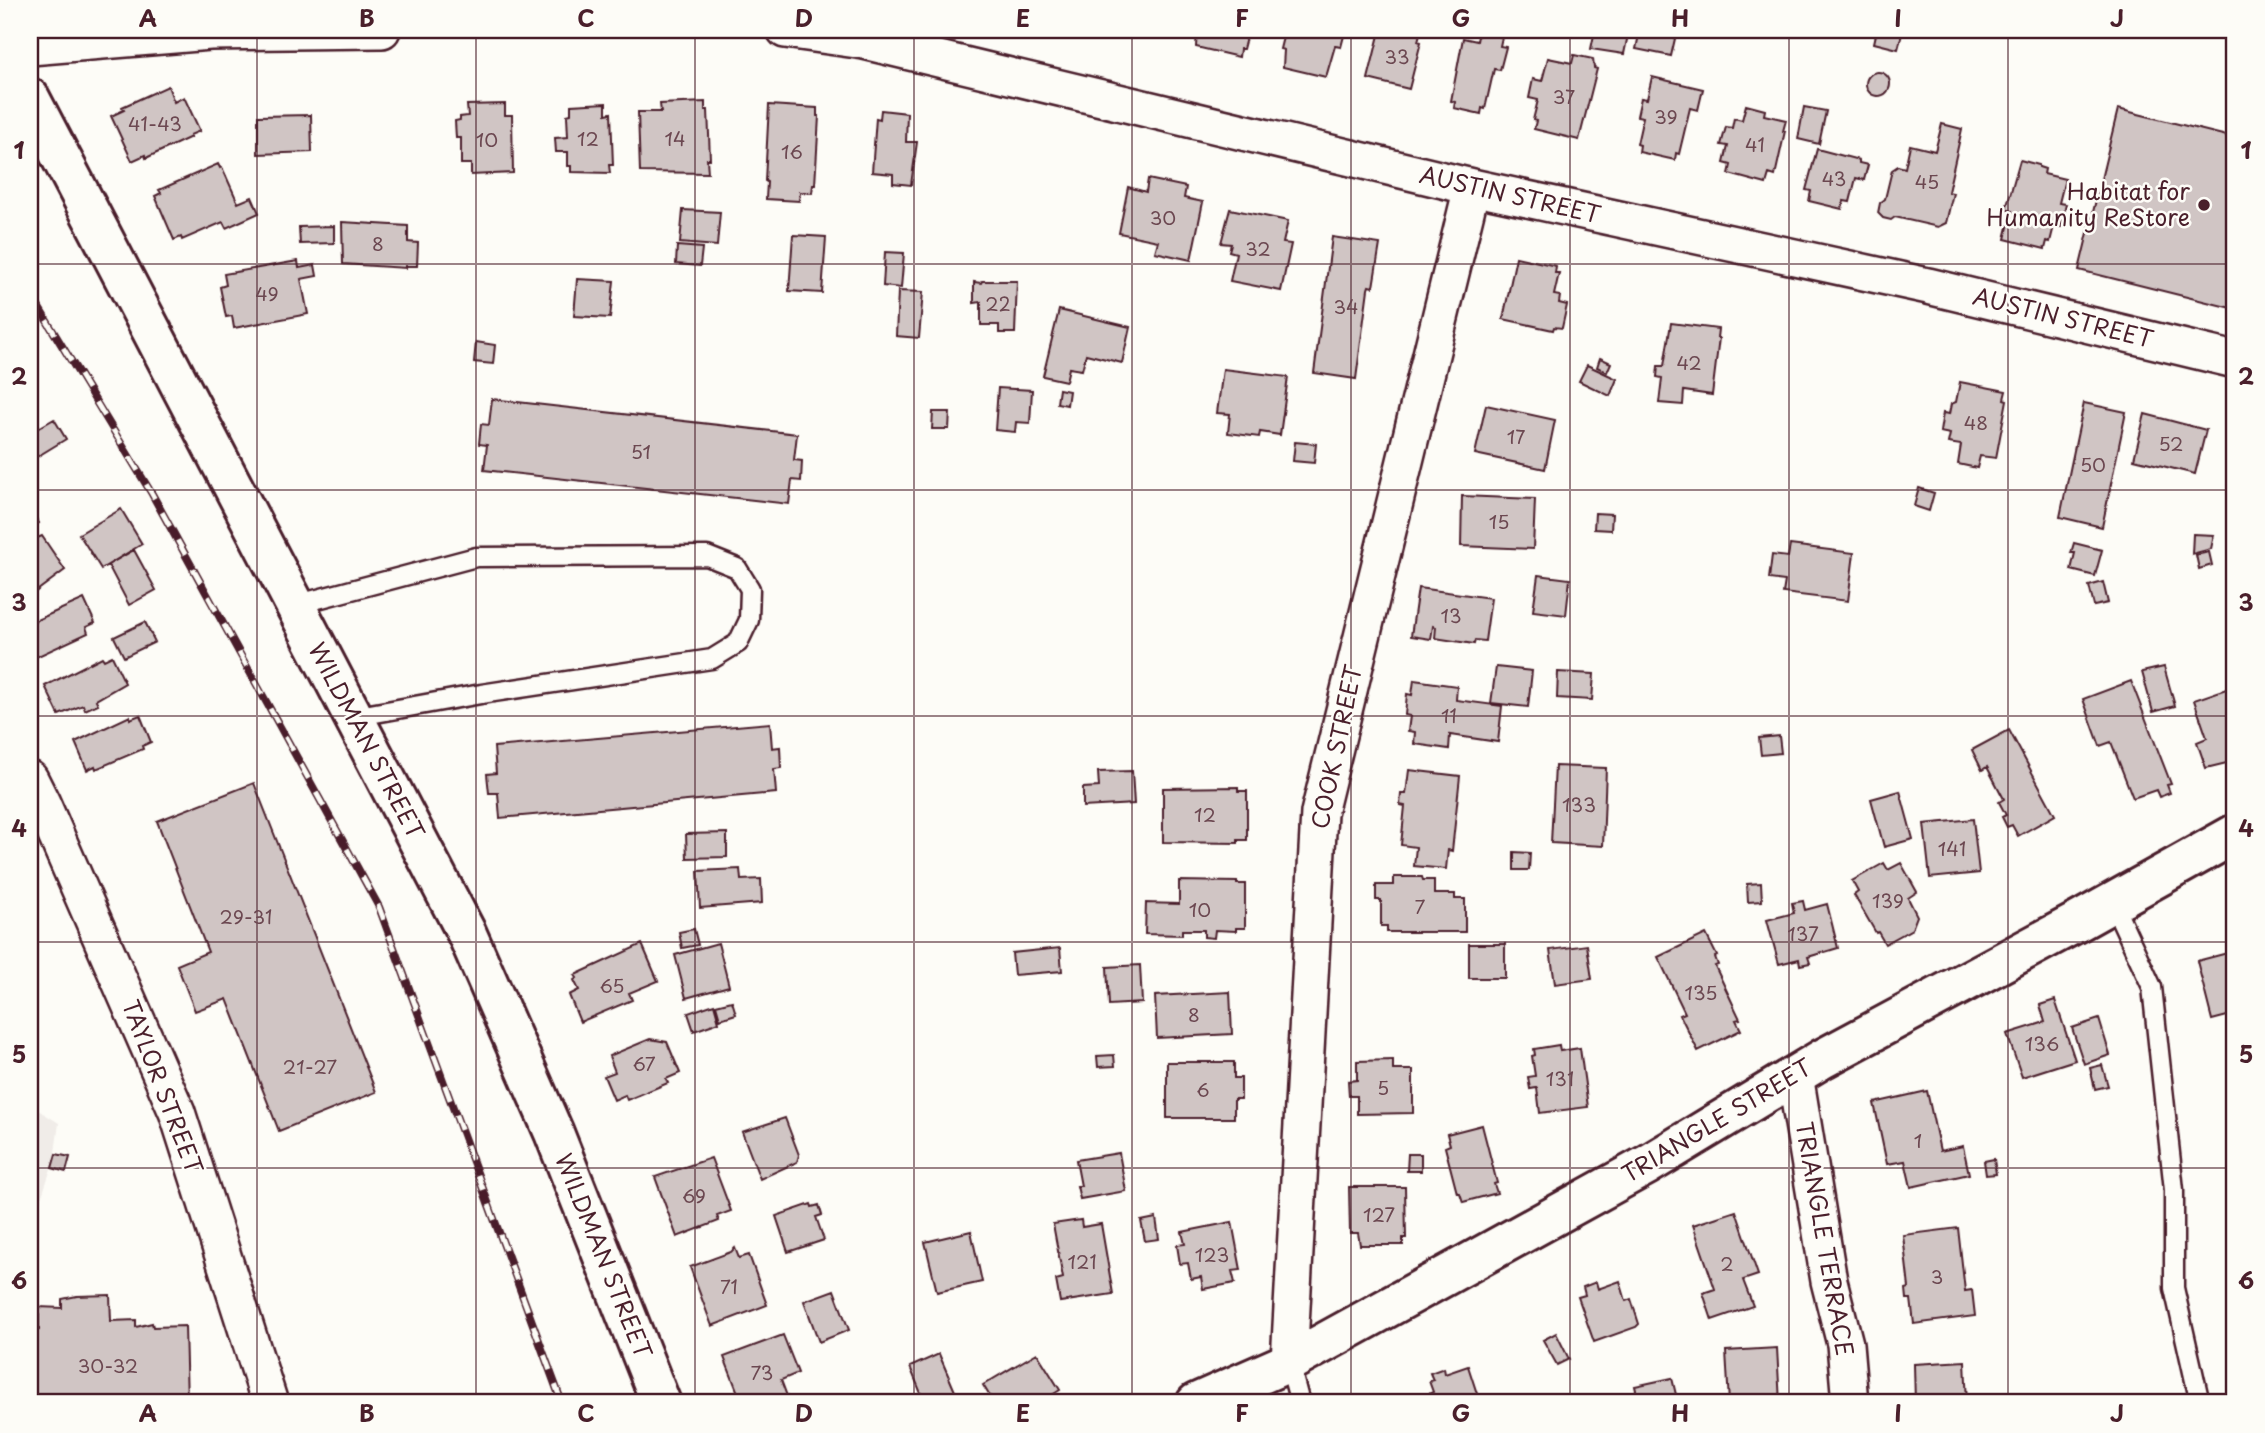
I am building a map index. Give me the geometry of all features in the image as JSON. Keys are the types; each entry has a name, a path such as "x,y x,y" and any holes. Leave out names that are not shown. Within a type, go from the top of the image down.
{"street":[{"path":"30,47 210,32 382,30"},
{"name":"AUSTIN STREET","path":"785,30 864,41 1472,187 1928,286 2235,360"},
{"name":"WILDMAN STREET","path":"30,98 467,934 554,1133 661,1403"},
{"name":"COOK STREET","path":"1289,1362 1318,813 1472,187"},
{"name":"TAYLOR STREET","path":"30,779 43,803 177,1112 270,1403"},
{"name":"TRIANGLE STREET","path":"1196,1403 1289,1362 1647,1165 1795,1075 2235,834"},
{"name":"TRIANGLE TERRACE","path":"1795,1075 1829,1281 1845,1344 1850,1403"}],"lane":[{"path":"295,605 476,557 707,556 737,568 750,589 749,620 738,643 712,659 481,694 354,717"},
{"path":"2113,903 2152,987 2174,1190 2174,1288 2200,1403"},
{"path":"1289,1362 1300,1403"}],"shaded area":[{"path":"30,1105 59,1123 54,1160 30,1231"}],"building":[{"path":"1136,30 1168,30 1163,37"},
{"path":"1197,30 1248,30 1239,57 1196,47"},
{"path":"1289,30 1345,32 1341,47 1335,46 1326,77 1283,67 1284,50 1280,49 1284,33 1288,34"},
{"path":"1396,30 1421,30 1418,41 1421,42 1409,89 1368,79 1380,31 1395,35"},
{"path":"1595,30 1629,30 1624,54 1591,49"},
{"path":"1640,30 1677,30 1671,56 1636,49"},
{"path":"1877,30 1903,30 1898,49 1874,43"},
{"path":"1479,31 1502,37 1500,46 1506,47 1500,70 1494,69 1485,109 1482,108 1481,114 1454,108 1455,102 1451,101 1463,38 1477,41"},
{"path":"1574,55 1593,59 1594,68 1597,69 1579,140 1534,129 1536,121 1533,120 1538,100 1529,98 1533,79 1542,81 1548,58 1572,63"},
{"path":"1878,72 1886,76 1890,84 1886,92 1878,96 1870,92 1866,84 1870,76"},
{"path":"1652,77 1703,89 1698,110 1690,108 1679,154 1676,153 1675,160 1639,152 1640,145 1637,144 1643,117 1637,116 1641,98 1647,99"},
{"path":"168,86 174,102 184,97 200,131 146,158 145,155 132,161 111,116 124,110 122,107"},
{"path":"705,102 705,110 708,110 708,173 640,172 638,112 661,112 660,104"},
{"path":"606,103 606,114 611,113 613,165 609,165 610,173 571,172 568,152 556,152 555,138 568,137 567,115 571,114 571,105"},
{"path":"505,104 505,115 512,115 513,173 471,175 471,164 461,164 461,138 456,138 455,121 468,116 467,105"},
{"path":"769,105 817,108 819,116 815,185 812,193 800,192 799,201 766,199"},
{"path":"1746,105 1765,110 1764,115 1786,120 1775,176 1769,174 1766,184 1729,174 1731,165 1724,163 1728,146 1721,145 1726,127 1732,128 1734,118 1742,120"},
{"path":"1804,107 1826,111 1819,144 1798,139"},
{"path":"2118,109 2235,138 2235,309 2079,270"},
{"path":"881,110 907,113 906,142 917,142 911,185 893,183 893,174 872,172 876,118 880,119"},
{"path":"311,115 312,152 258,154 258,116"},
{"path":"1942,124 1962,129 1948,192 1953,193 1946,223 1938,227 1895,217 1891,220 1883,218 1878,213 1880,203 1885,199 1892,170 1898,166 1905,168 1910,145 1935,151"},
{"path":"1817,149 1868,165 1864,180 1856,178 1850,202 1844,201 1842,209 1809,201 1811,191 1806,190"},
{"path":"2020,160 2039,165 2045,169 2044,174 2065,179 2059,203 2066,204 2061,227 2054,226 2050,242 2047,241 2045,249 2005,239 2012,211 2006,209"},
{"path":"218,164 222,167 238,203 252,197 259,213 226,228 223,222 182,240 181,237 174,240 155,196 161,193 159,190"},
{"path":"1148,179 1186,187 1184,198 1203,202 1191,260 1155,252 1158,241 1119,233 1128,187 1146,192"},
{"path":"1230,209 1288,221 1283,243 1291,244 1281,291 1230,281 1236,253 1229,251 1231,244 1221,243"},
{"path":"683,210 720,212 717,246 680,243"},
{"path":"342,222 408,226 408,242 418,243 417,266 406,268 343,264"},
{"path":"334,226 334,243 300,244 299,227"},
{"path":"793,235 826,237 822,293 789,291"},
{"path":"1332,237 1380,244 1373,287 1369,286 1368,289 1356,379 1314,373"},
{"path":"677,246 702,248 700,266 676,264"},
{"path":"885,252 904,253 901,288 883,286"},
{"path":"1516,257 1556,266 1555,273 1559,273 1554,295 1560,296 1559,303 1567,305 1562,328 1554,327 1553,330 1503,319"},
{"path":"298,261 299,268 315,265 317,276 301,279 308,314 234,328 232,316 226,317 220,287 226,285 224,274"},
{"path":"577,279 614,281 610,318 574,316"},
{"path":"1017,281 1015,333 999,333 999,325 981,325 981,302 974,303 974,282"},
{"path":"898,291 923,292 919,338 896,336"},
{"path":"1059,310 1130,327 1122,363 1086,354 1082,370 1069,368 1066,381 1043,376"},
{"path":"1671,323 1718,329 1712,395 1684,391 1683,405 1659,403 1662,378 1657,377 1658,366 1664,366"},
{"path":"476,342 495,345 493,364 474,362"},
{"path":"1600,358 1611,363 1607,372 1597,367"},
{"path":"1587,365 1617,379 1610,396 1579,381"},
{"path":"1223,369 1288,377 1280,435 1260,432 1259,437 1228,433 1230,414 1217,413"},
{"path":"1960,382 2006,391 2004,399 2007,400 1996,458 1980,456 1977,468 1958,464 1961,445 1948,443 1950,434 1940,432 1943,413 1949,414 1951,404 1956,402"},
{"path":"998,388 1032,390 1030,423 1016,422 1015,432 995,430"},
{"path":"1059,389 1069,391 1067,405 1057,403"},
{"path":"492,399 797,434 794,460 802,461 801,481 792,480 789,504 484,470 487,445 479,444 481,424 489,425"},
{"path":"2084,403 2126,412 2102,527 2060,517"},
{"path":"1486,405 1555,420 1545,469 1475,454"},
{"path":"933,412 950,412 949,429 932,429"},
{"path":"2145,414 2206,430 2195,474 2134,459"},
{"path":"54,419 66,439 30,461 30,433"},
{"path":"1295,442 1316,444 1314,463 1293,461"},
{"path":"2235,461 2235,486 2229,485"},
{"path":"1919,488 1934,493 1929,511 1914,506"},
{"path":"1462,496 1535,499 1533,549 1461,546"},
{"path":"121,509 142,544 101,569 79,534"},
{"path":"30,510 39,523 30,529"},
{"path":"1595,513 1612,514 1611,530 1594,529"},
{"path":"2193,534 2214,535 2211,549 2192,554"},
{"path":"42,536 65,570 30,596 30,541"},
{"path":"2074,543 2102,550 2095,576 2071,570"},
{"path":"1790,545 1854,553 1848,601 1783,593 1785,581 1769,579 1772,555 1788,557"},
{"path":"134,550 156,590 129,605 108,565"},
{"path":"2209,552 2212,565 2199,569 2196,555"},
{"path":"1538,575 1570,579 1566,615 1533,611"},
{"path":"2103,582 2108,603 2094,606 2089,586"},
{"path":"1418,588 1491,598 1485,641 1475,640 1474,644 1435,638 1436,627 1433,626 1431,639 1411,636"},
{"path":"84,599 95,623 86,627 88,633 34,658 30,650 30,623"},
{"path":"145,622 155,642 124,657 114,637"},
{"path":"2235,638 2235,655 2230,641"},
{"path":"112,656 125,683 96,700 98,704 85,710 83,705 59,715 45,686 102,657 104,660"},
{"path":"1496,667 1532,671 1528,707 1491,703"},
{"path":"2164,667 2175,706 2153,712 2142,672"},
{"path":"1558,672 1594,674 1592,700 1557,698"},
{"path":"1414,680 1457,686 1456,700 1502,706 1498,742 1450,735 1449,749 1414,744 1415,732 1408,731 1410,716 1405,715 1407,694 1412,695"},
{"path":"2131,681 2171,784 2167,785 2170,793 2159,797 2156,790 2133,798 2111,742 2100,746 2083,699"},
{"path":"2232,687 2235,698 2235,761 2206,768 2197,742 2207,738 2194,700"},
{"path":"140,715 151,742 142,746 143,749 96,769 95,766 87,770 75,742 130,716 130,719"},
{"path":"770,723 772,748 780,747 781,768 774,769 776,793 500,818 498,793 489,793 487,774 496,773 494,747"},
{"path":"2009,730 2055,815 2018,836 2012,825 2007,827 2002,817 2006,815 1999,802 2004,799 1987,767 1982,770 1972,750"},
{"path":"1779,736 1781,753 1761,755 1759,738"},
{"path":"1555,766 1606,768 1603,846 1551,843"},
{"path":"1409,770 1460,776 1452,851 1448,850 1446,869 1414,866 1416,847 1401,845 1405,806 1400,805 1401,794 1406,794"},
{"path":"1132,771 1134,804 1083,807 1083,788 1099,787 1098,772"},
{"path":"254,783 376,1092 279,1131 227,999 195,1011 177,965 208,952 157,821"},
{"path":"1238,787 1238,791 1247,791 1247,840 1238,840 1238,843 1163,842 1163,788"},
{"path":"1900,791 1913,839 1884,847 1871,799"},
{"path":"1973,819 1979,873 1930,878 1924,824"},
{"path":"727,833 727,857 687,858 686,834"},
{"path":"1514,852 1530,853 1529,870 1514,870"},
{"path":"1884,863 1888,870 1901,863 1917,892 1908,898 1917,916 1912,929 1885,944 1854,895 1858,892 1852,881"},
{"path":"740,869 741,880 761,879 762,903 700,908 698,871"},
{"path":"1394,877 1434,880 1434,894 1455,894 1455,899 1465,899 1465,932 1387,932 1387,926 1381,926 1381,900 1376,900 1376,885 1394,885"},
{"path":"1179,881 1245,884 1245,928 1236,928 1236,931 1215,930 1214,938 1204,937 1204,930 1182,930 1182,935 1145,934 1146,903 1179,904"},
{"path":"1761,883 1762,901 1748,902 1747,884"},
{"path":"1803,901 1805,910 1827,904 1838,948 1808,957 1810,963 1800,965 1799,959 1779,964 1767,920 1794,913 1792,903"},
{"path":"694,929 698,945 682,948 679,932"},
{"path":"1706,934 1717,956 1718,965 1715,966 1740,1019 1736,1020 1741,1030 1698,1051 1680,1015 1685,1013 1658,957"},
{"path":"718,943 729,986 686,998 675,955"},
{"path":"642,944 658,981 629,993 632,1000 580,1022 569,995 579,990 574,980 577,978 575,975"},
{"path":"1469,944 1505,944 1505,978 1469,978"},
{"path":"1587,945 1592,979 1555,984 1550,950"},
{"path":"1060,948 1062,971 1014,975 1012,953"},
{"path":"2235,951 2235,1014 2212,1020 2197,961"},
{"path":"1140,965 1142,1003 1109,1005 1107,967"},
{"path":"1230,992 1232,1034 1157,1038 1155,996"},
{"path":"2055,1000 2075,1060 2022,1077 2007,1034 2045,1022 2040,1005"},
{"path":"732,1001 736,1014 720,1019 716,1005"},
{"path":"714,1004 719,1022 694,1031 688,1013"},
{"path":"2099,1019 2110,1055 2084,1064 2072,1028"},
{"path":"650,1039 667,1042 680,1073 666,1079 668,1083 627,1100 625,1095 614,1100 604,1076 615,1072 609,1056"},
{"path":"1559,1045 1560,1051 1580,1048 1588,1107 1540,1113 1537,1088 1530,1089 1528,1077 1535,1076 1532,1056 1535,1055 1534,1049"},
{"path":"1114,1055 1115,1066 1098,1067 1097,1056"},
{"path":"1393,1060 1393,1070 1413,1070 1413,1113 1357,1114 1357,1096 1349,1096 1348,1081 1357,1080 1357,1061"},
{"path":"1167,1062 1234,1062 1234,1078 1241,1078 1241,1099 1234,1099 1234,1118 1167,1118"},
{"path":"2102,1065 2108,1086 2095,1089 2090,1068"},
{"path":"1927,1091 1940,1151 1963,1146 1969,1174 1911,1187 1905,1161 1887,1164 1874,1103"},
{"path":"785,1118 799,1155 797,1162 760,1179 742,1132"},
{"path":"1482,1125 1497,1183 1494,1184 1497,1193 1463,1202 1460,1193 1457,1193 1445,1147 1450,1145 1447,1134"},
{"path":"1119,1153 1126,1191 1080,1199 1077,1186 1081,1186 1076,1160"},
{"path":"56,1154 70,1157 66,1172 52,1168"},
{"path":"1408,1154 1421,1154 1421,1171 1407,1171"},
{"path":"711,1158 731,1211 717,1216 719,1221 677,1237 655,1177"},
{"path":"1994,1159 1996,1174 1986,1175 1984,1161"},
{"path":"1349,1187 1405,1187 1406,1238 1403,1238 1403,1245 1360,1245 1358,1233 1350,1233"},
{"path":"811,1204 812,1207 819,1205 822,1215 816,1217 824,1240 788,1252 776,1216"},
{"path":"1736,1211 1758,1275 1743,1280 1753,1306 1712,1320 1703,1293 1715,1289 1693,1225"},
{"path":"1156,1218 1159,1239 1145,1241 1141,1221"},
{"path":"1081,1220 1082,1227 1101,1224 1113,1294 1060,1302 1056,1280 1063,1278 1053,1224"},
{"path":"1232,1222 1241,1270 1232,1271 1235,1283 1203,1289 1201,1277 1191,1279 1188,1263 1180,1264 1177,1245 1185,1244 1182,1232"},
{"path":"1958,1228 1965,1291 1972,1290 1975,1316 1914,1324 1911,1299 1907,1299 1906,1289 1909,1288 1903,1235"},
{"path":"971,1231 982,1282 937,1292 925,1242"},
{"path":"735,1248 739,1258 749,1255 767,1305 712,1326 690,1267 731,1252"},
{"path":"1620,1281 1626,1301 1631,1299 1639,1324 1594,1342 1578,1297 1585,1295 1583,1287 1596,1282 1598,1289"},
{"path":"834,1290 849,1330 819,1342 804,1301"},
{"path":"110,1295 111,1321 136,1320 136,1327 152,1323 153,1327 185,1326 187,1403 30,1403 30,1318 32,1328 39,1330 39,1307 62,1308 62,1299"},
{"path":"1556,1333 1569,1359 1557,1365 1543,1340"},
{"path":"783,1335 798,1373 781,1380 788,1399 776,1403 742,1403 724,1357"},
{"path":"1777,1348 1780,1403 1729,1403 1726,1351"},
{"path":"1037,1353 1060,1390 1039,1403 994,1403 983,1385"},
{"path":"939,1354 960,1403 925,1403 910,1367"},
{"path":"1965,1361 1967,1403 1915,1403 1914,1364"},
{"path":"1468,1366 1480,1403 1426,1403 1424,1396 1433,1392 1429,1381 1433,1380 1430,1373 1444,1368 1445,1374"},
{"path":"1672,1378 1678,1403 1639,1403 1635,1386"}],"railway":[{"path":"30,293 152,494 379,907 562,1403"}],"place":[{"name":"Habitat for Humanity ReStore","path":"2204,205"}]}
